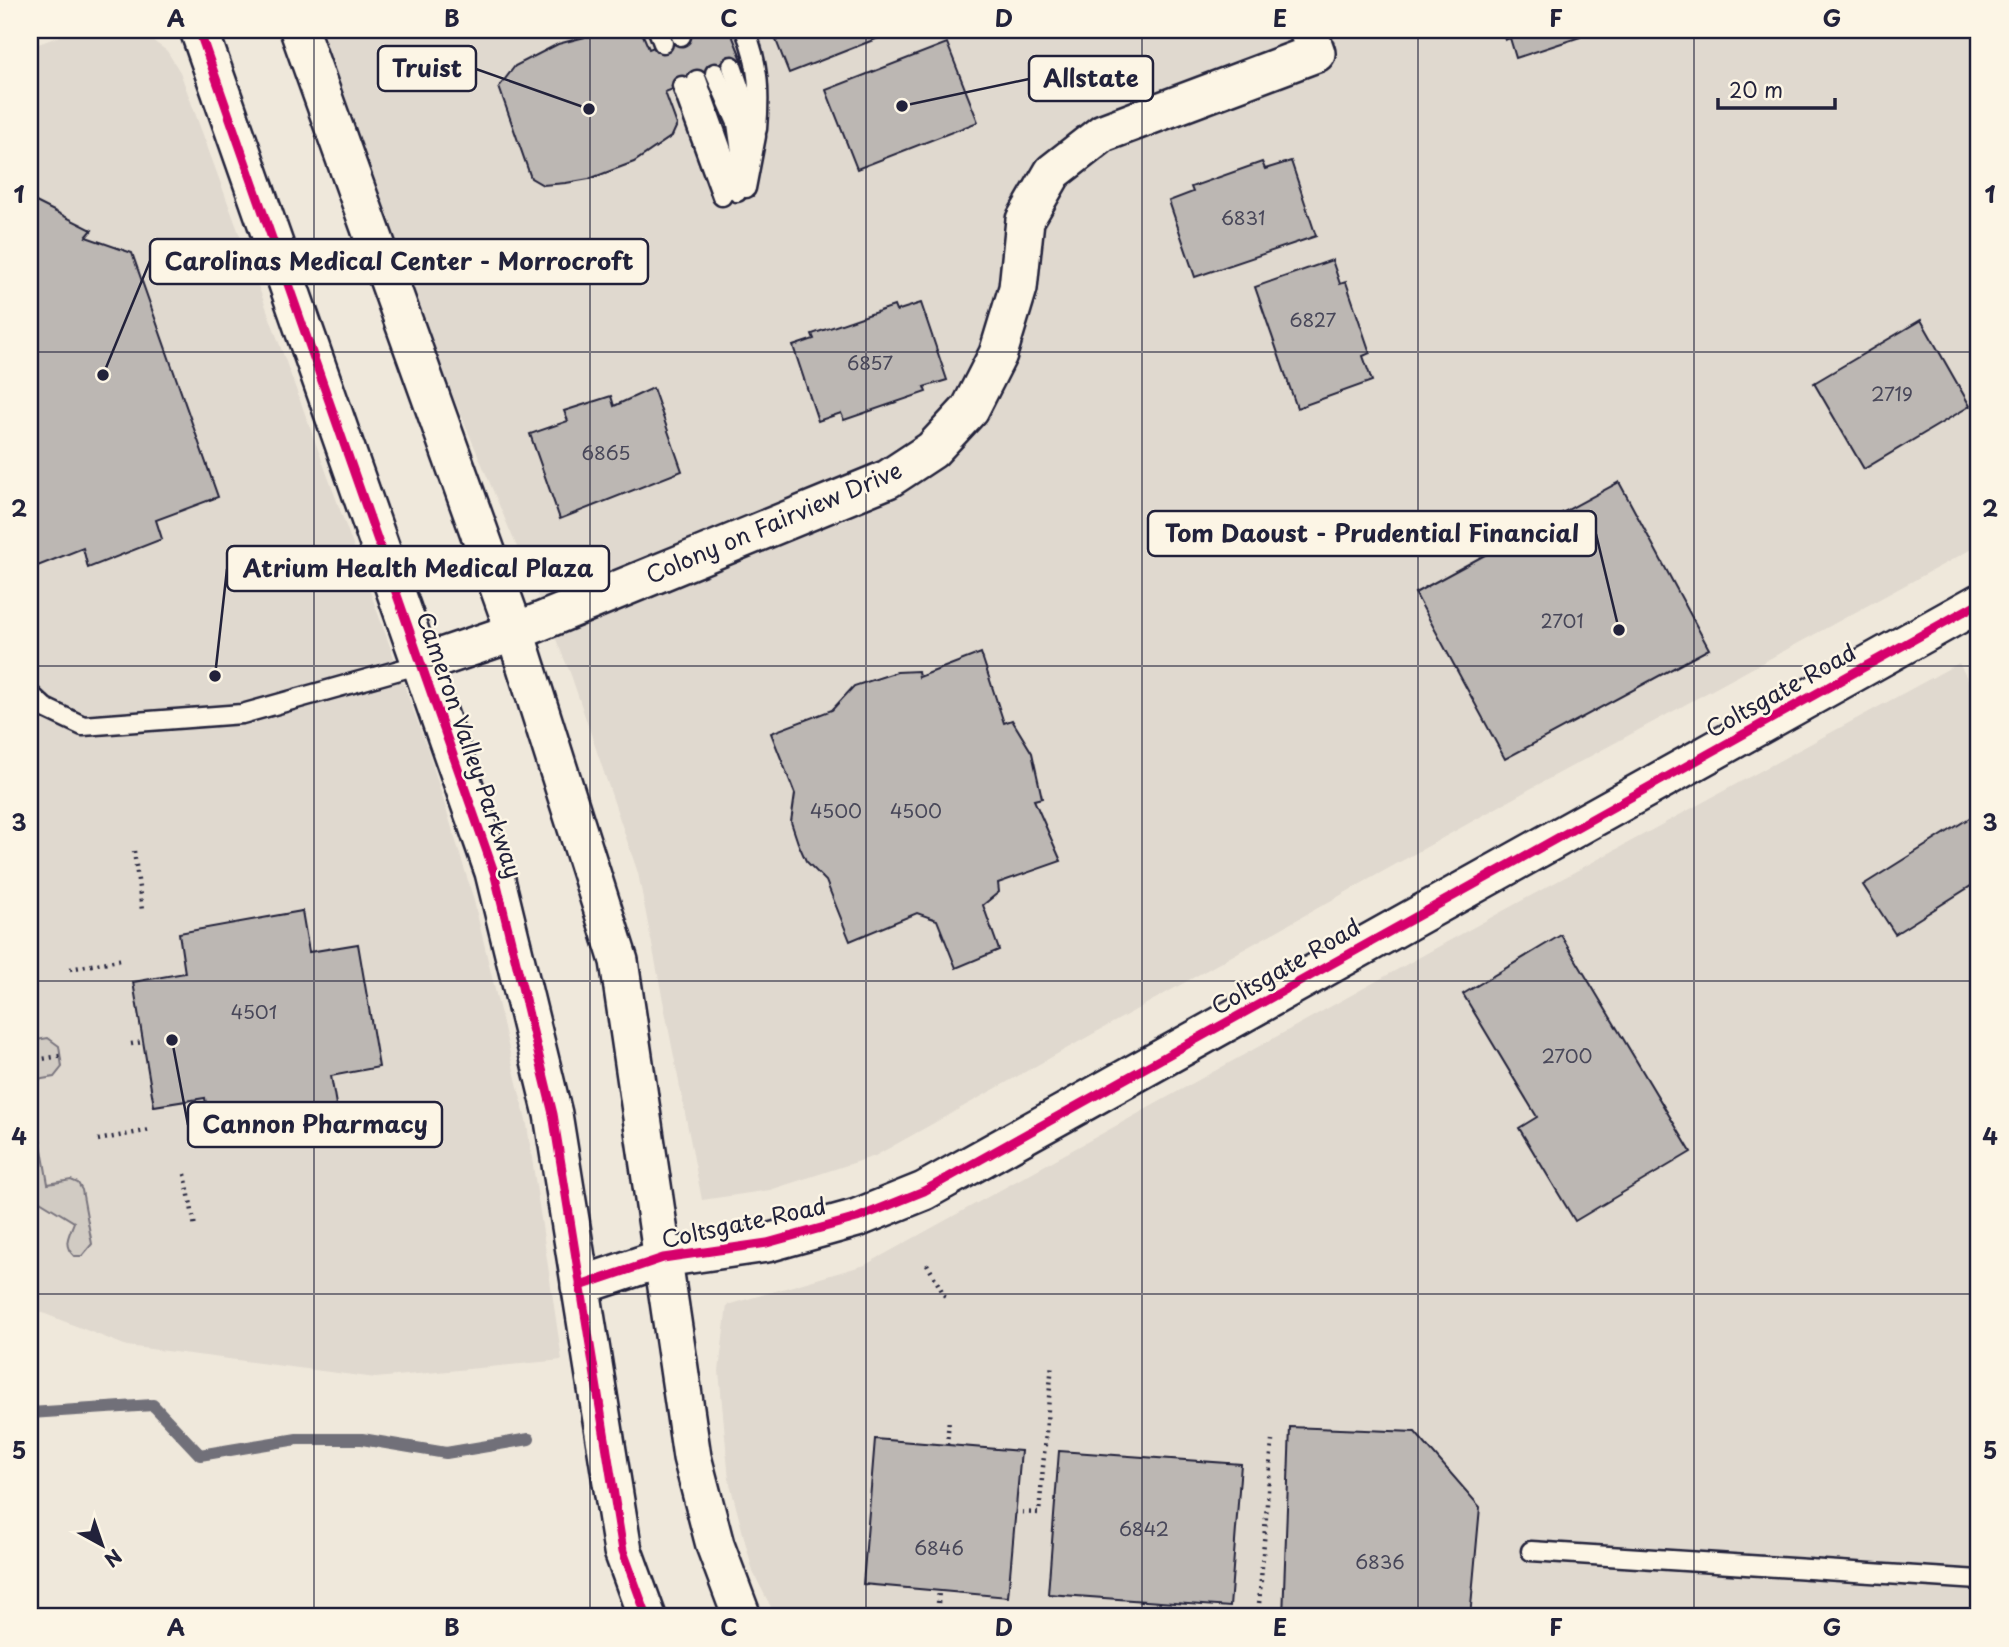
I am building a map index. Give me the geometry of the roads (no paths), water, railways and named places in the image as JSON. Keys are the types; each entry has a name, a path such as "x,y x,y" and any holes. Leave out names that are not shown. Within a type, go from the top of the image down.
{"street":[{"name":"Cameron Valley Parkway","path":"199,30 494,873 552,1114 623,1551 647,1617"},
{"path":"299,30 515,632 620,961 692,1457 715,1545 742,1617"},
{"name":"Colony on Fairview Drive","path":"421,664 515,632 888,479 932,450 970,409 998,355 1018,288 1025,220 1053,172 1103,133 1316,53 1308,30"},
{"name":"Coltsgate Road","path":"580,1286 663,1258 767,1243 857,1218 924,1191 1979,603"}],"lane":[{"path":"735,192 756,136 760,91 755,55 745,30"},
{"path":"735,192 737,123 724,69 756,136"},
{"path":"689,83 735,192"},
{"path":"30,694 45,708 83,726 229,715 421,664"},
{"path":"1531,1550 1979,1580"}],"waterway":[{"path":"30,1413 153,1405 200,1455 297,1439 362,1439 446,1453 529,1439"}],"place":[{"name":"Allstate","path":"902,106"},
{"name":"Truist","path":"589,109"},
{"name":"Carolinas Medical Center - Morrocroft","path":"103,375"},
{"name":"Tom Daoust - Prudential Financial","path":"1619,630"},
{"name":"Atrium Health Medical Plaza","path":"215,676"},
{"name":"Cannon Pharmacy","path":"172,1040"}]}
